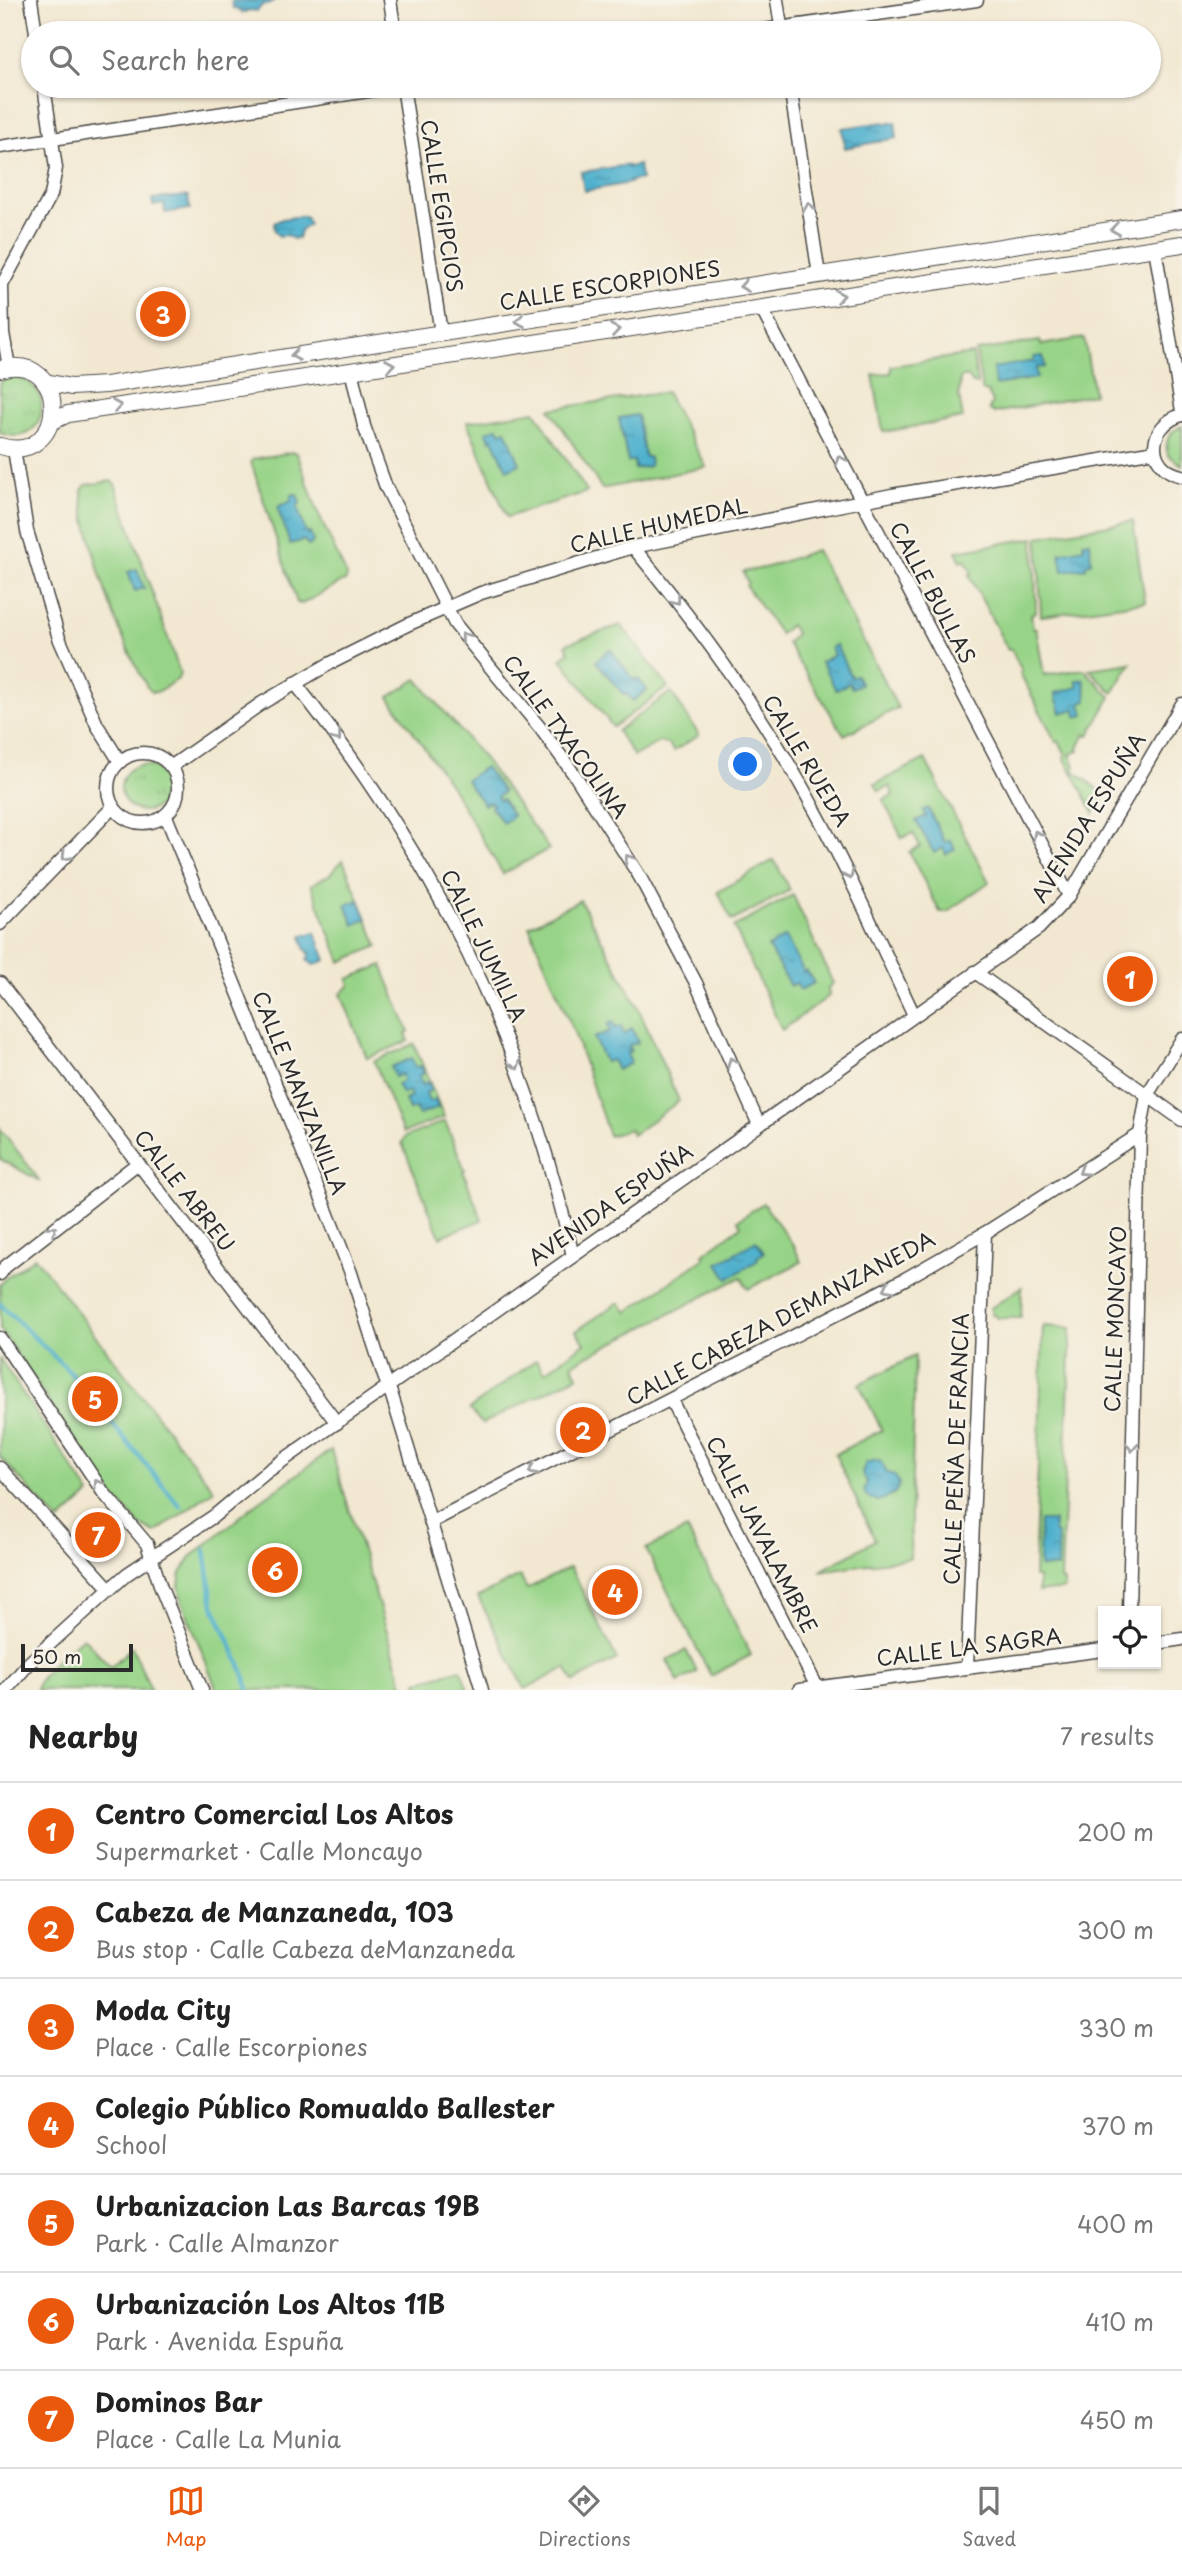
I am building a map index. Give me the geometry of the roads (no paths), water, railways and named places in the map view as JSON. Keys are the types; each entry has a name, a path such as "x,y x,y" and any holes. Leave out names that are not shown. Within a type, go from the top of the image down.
{"street":[{"path":"31,0 34,21"},
{"path":"390,0 393,21"},
{"path":"777,0 780,21"},
{"path":"840,21 977,0"},
{"path":"4,368 2,285 51,195 56,168 46,98"},
{"path":"0,147 323,98"},
{"name":"CALLE EGIPCIOS","path":"404,98 441,333"},
{"path":"792,98 819,275"},
{"name":"CALLE ESCORPIONES","path":"4,368 26,369 45,382 84,387 1182,219"},
{"name":"CALLE ESCORPIONES","path":"51,422 68,414 1182,244"},
{"path":"1156,248 1182,413 1164,423 1158,431 1155,451 1162,466 1182,476"},
{"name":"CALLE BULLAS","path":"761,308 1069,896"},
{"name":"CALLE TXACOLINA","path":"352,370 364,426 382,477 458,630 505,682 576,777 640,877 696,983 759,1125"},
{"path":"45,382 53,397 51,422 39,439 23,447 7,448 27,531 59,638 97,725 120,762"},
{"name":"CALLE HUMEDAL","path":"172,766 295,683 369,643 481,593 633,547 862,501 1155,451"},
{"name":"CALLE RUEDA","path":"633,547 701,632 789,765 841,859 914,1015"},
{"name":"CALLE JUMILLA","path":"295,683 353,758 414,851 478,973 500,1021 534,1116 573,1256"},
{"name":"AVENIDA ESPUÑA","path":"3,1689 110,1589 214,1516 268,1471 1040,928 1069,896 1182,704"},
{"path":"147,752 156,754 172,766 179,787 173,808 166,816 147,824 137,823 120,815 113,807 108,788 109,778 120,762 128,756 147,752"},
{"path":"0,924 113,807"},
{"name":"CALLE MANZANILLA","path":"166,816 351,1273 481,1685"},
{"path":"975,972 1182,1121"},
{"name":"CALLE ABREU","path":"0,983 337,1423"},
{"name":"CALLE MONCAYO","path":"1129,1606 1140,1134 1147,1095 1182,1039"},
{"name":"CALLE CABEZA DEMANZANEDA","path":"431,1522 874,1296 985,1233 1140,1134"},
{"path":"2,1268 138,1163"},
{"name":"CALLE PEÑA DE FRANCIA","path":"967,1668 985,1233"},
{"path":"0,1338 103,1492 147,1544 161,1588 202,1690"},
{"name":"CALLE JAVALAMBRE","path":"671,1400 817,1687"},
{"path":"0,1468 110,1589"},
{"path":"1161,1642 1182,1639"},
{"name":"CALLE LA SAGRA","path":"799,1690 1098,1651"},
{"path":"481,1685 490,1690"}],"water":[{"path":"274,0 269,5 263,4 257,11 249,10 243,13 233,8 231,1"},
{"path":"895,122 897,138 845,148 842,128"},
{"path":"639,165 641,179 584,191 581,172"},
{"path":"188,196 190,209 165,213 164,204 153,206 152,199"},
{"path":"302,216 309,224 301,230 298,238 279,236 275,232 274,223"},
{"path":"1043,356 1045,367 1036,368 1037,378 995,385 993,368 1034,361 1034,357"},
{"path":"637,415 645,457 649,457 650,466 635,469 634,461 628,462 619,418"},
{"path":"498,427 500,432 506,430 520,464 507,470 493,439 490,440 486,432"},
{"path":"297,494 300,503 297,507 306,533 310,533 313,542 309,546 304,540 290,544 278,509 291,501 291,495"},
{"path":"1090,541 1091,563 1086,564 1086,568 1063,571 1060,553 1084,548 1083,542"},
{"path":"137,569 144,588 135,591 128,572"},
{"path":"836,645 851,677 856,675 861,684 852,688 849,683 836,690 821,662 834,655 831,648"},
{"path":"610,649 635,681 638,678 647,690 633,701 627,694 624,695 596,661"},
{"path":"1084,679 1087,701 1081,703 1084,715 1077,717 1075,709 1061,713 1055,693 1078,687 1076,680"},
{"path":"485,767 503,792 497,797 502,799 513,816 503,823 491,807 493,805 490,802 484,805 466,780"},
{"path":"928,808 945,843 950,840 955,849 946,854 943,848 934,853 916,821 926,816 923,810"},
{"path":"359,900 367,919 354,925 346,905"},
{"path":"315,932 326,960 314,965 307,960 310,955 302,936"},
{"path":"785,937 804,972 807,971 814,983 800,990 796,983 790,986 768,947"},
{"path":"613,1022 616,1028 621,1026 624,1034 632,1028 638,1043 629,1045 631,1051 627,1053 631,1063 617,1070 612,1060 605,1062 594,1038 610,1031 608,1024"},
{"path":"412,1058 415,1067 421,1066 424,1073 419,1076 422,1084 428,1082 431,1090 426,1093 429,1101 435,1099 438,1108 419,1115 415,1108 409,1110 405,1100 411,1097 409,1091 402,1094 397,1084 404,1081 401,1074 395,1077 391,1067"},
{"path":"756,1241 764,1253 757,1257 758,1260 728,1279 718,1263"},
{"path":"875,1460 881,1462 887,1473 894,1475 899,1482 895,1492 878,1501 867,1497 864,1490 867,1482 862,1473 866,1463"},
{"path":"1040,1521 1054,1521 1054,1533 1058,1534 1057,1568 1039,1567"}],"waterway":[{"path":"0,1304 68,1370 180,1506"},
{"path":"205,1550 213,1605 246,1678 248,1690"}],"place":[{"name":"Moda City","path":"163,314"},
{"name":"Centro Comercial Los Altos","path":"1130,979"},
{"name":"Urbanizacion Las Barcas 19B","path":"95,1399"},
{"name":"Cabeza de Manzaneda, 103","path":"583,1430"},
{"name":"Dominos Bar","path":"98,1535"},
{"name":"Urbanización Los Altos 11B","path":"275,1570"},
{"name":"Colegio Público Romualdo Ballester","path":"615,1592"}]}
